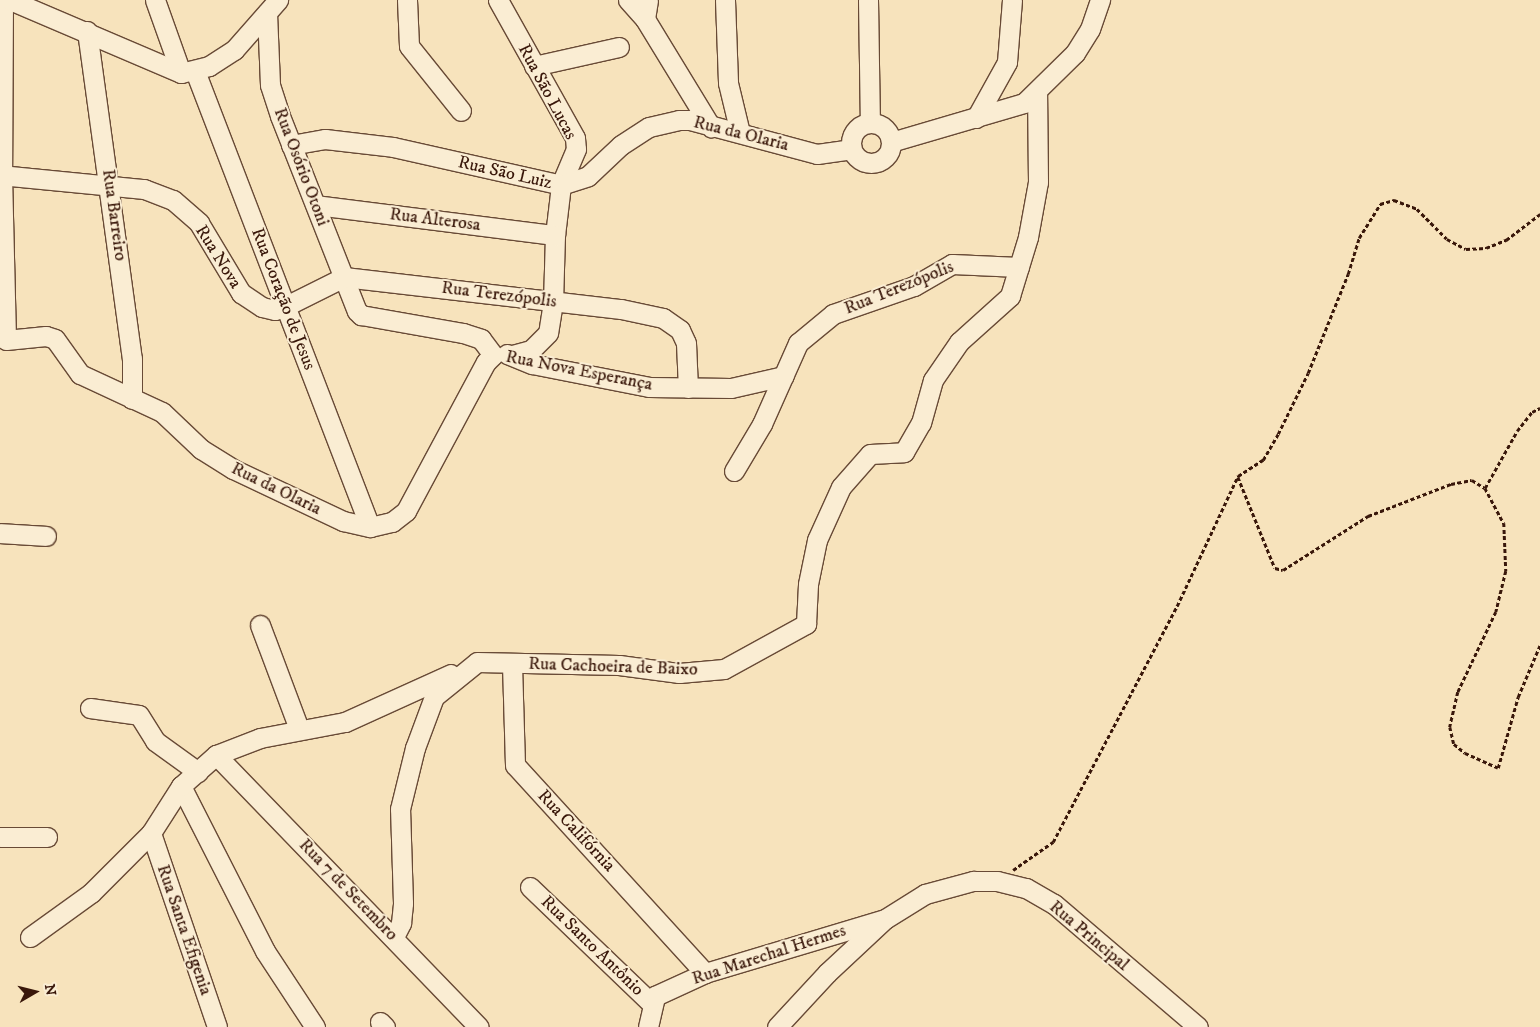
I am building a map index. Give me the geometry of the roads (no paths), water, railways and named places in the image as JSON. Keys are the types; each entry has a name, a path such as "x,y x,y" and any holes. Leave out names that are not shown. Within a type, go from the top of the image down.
{"street":[{"path":"1,175 2,0"},
{"path":"10,0 188,72 234,50 273,6"},
{"name":"Rua Coração de Jesus","path":"155,0 188,72 286,306 370,527"},
{"path":"407,0 409,46 461,111"},
{"path":"628,0 645,19 711,127"},
{"path":"645,19 648,0"},
{"path":"725,0 728,83 740,133"},
{"path":"868,0 870,123"},
{"path":"976,118 1007,62 1012,0"},
{"path":"891,142 1024,103 1075,53 1090,29 1100,0"},
{"name":"Rua São Lucas","path":"502,1 534,66 574,138 576,148 573,163 560,185"},
{"name":"Rua Osório Otoni","path":"273,6 270,85 291,146 361,315"},
{"name":"Rua Barreiro","path":"87,31 110,185 132,359 132,399"},
{"path":"534,66 619,47"},
{"path":"1018,268 1028,237 1038,182 1037,92"},
{"name":"Rua da Olaria","path":"560,185 588,176 621,145 649,127 690,120 818,154 851,149"},
{"path":"870,123 882,126 891,142 888,155 877,163 859,160 851,149 854,132 870,123"},
{"name":"Rua São Luiz","path":"291,146 325,139 393,147 560,185 554,235 553,302 548,333 541,343 531,350 512,355"},
{"name":"Rua Nova","path":"1,175 144,189 173,200 199,223 241,294 262,308 275,310 286,306 344,277"},
{"name":"Rua da Olaria","path":"1,175 6,340 46,336 55,340 80,374 162,412 201,449 233,469 343,521 370,527 392,522 406,511 486,362 493,356"},
{"name":"Rua Alterosa","path":"316,205 554,235"},
{"name":"Rua Terezópolis","path":"734,471 745,457 798,343 833,314 914,286 952,264 1018,268"},
{"name":"Rua Cachoeira de Baixo","path":"477,662 619,665 679,673 724,669 806,624 808,584 817,540 841,487 870,454 904,452 921,423 933,380 959,342 1010,296 1018,268"},
{"name":"Rua Terezópolis","path":"344,277 620,309 663,318 680,330 686,343 688,388"},
{"name":"Rua Nova Esperança","path":"361,315 463,333 481,339 493,356 512,355 532,364 649,387 740,386 784,376"},
{"path":"0,533 46,536"},
{"path":"260,625 299,729"},
{"path":"30,937 91,893 151,833 181,786 216,755 260,738 299,729 345,722 477,662"},
{"path":"394,937 401,923 402,903 400,809 415,748 434,697 477,662"},
{"name":"Rua Califórnia","path":"512,664 515,765 705,972"},
{"path":"90,708 139,714 156,741 198,772"},
{"name":"Rua 7 de Setembro","path":"216,755 479,1027"},
{"path":"181,786 265,951 315,1027"},
{"name":"Rua Santa Efigenia","path":"151,833 217,1027"},
{"path":"0,837 46,837"},
{"name":"Rua Principal","path":"777,1027 828,973 885,919 925,894 948,886 997,881 1026,888 1054,904 1198,1027"},
{"name":"Rua Santo Antônio","path":"530,887 653,1005"},
{"name":"Rua Marechal Hermes","path":"653,1005 656,996 705,972 885,919"},
{"path":"648,1027 653,1005"}]}
